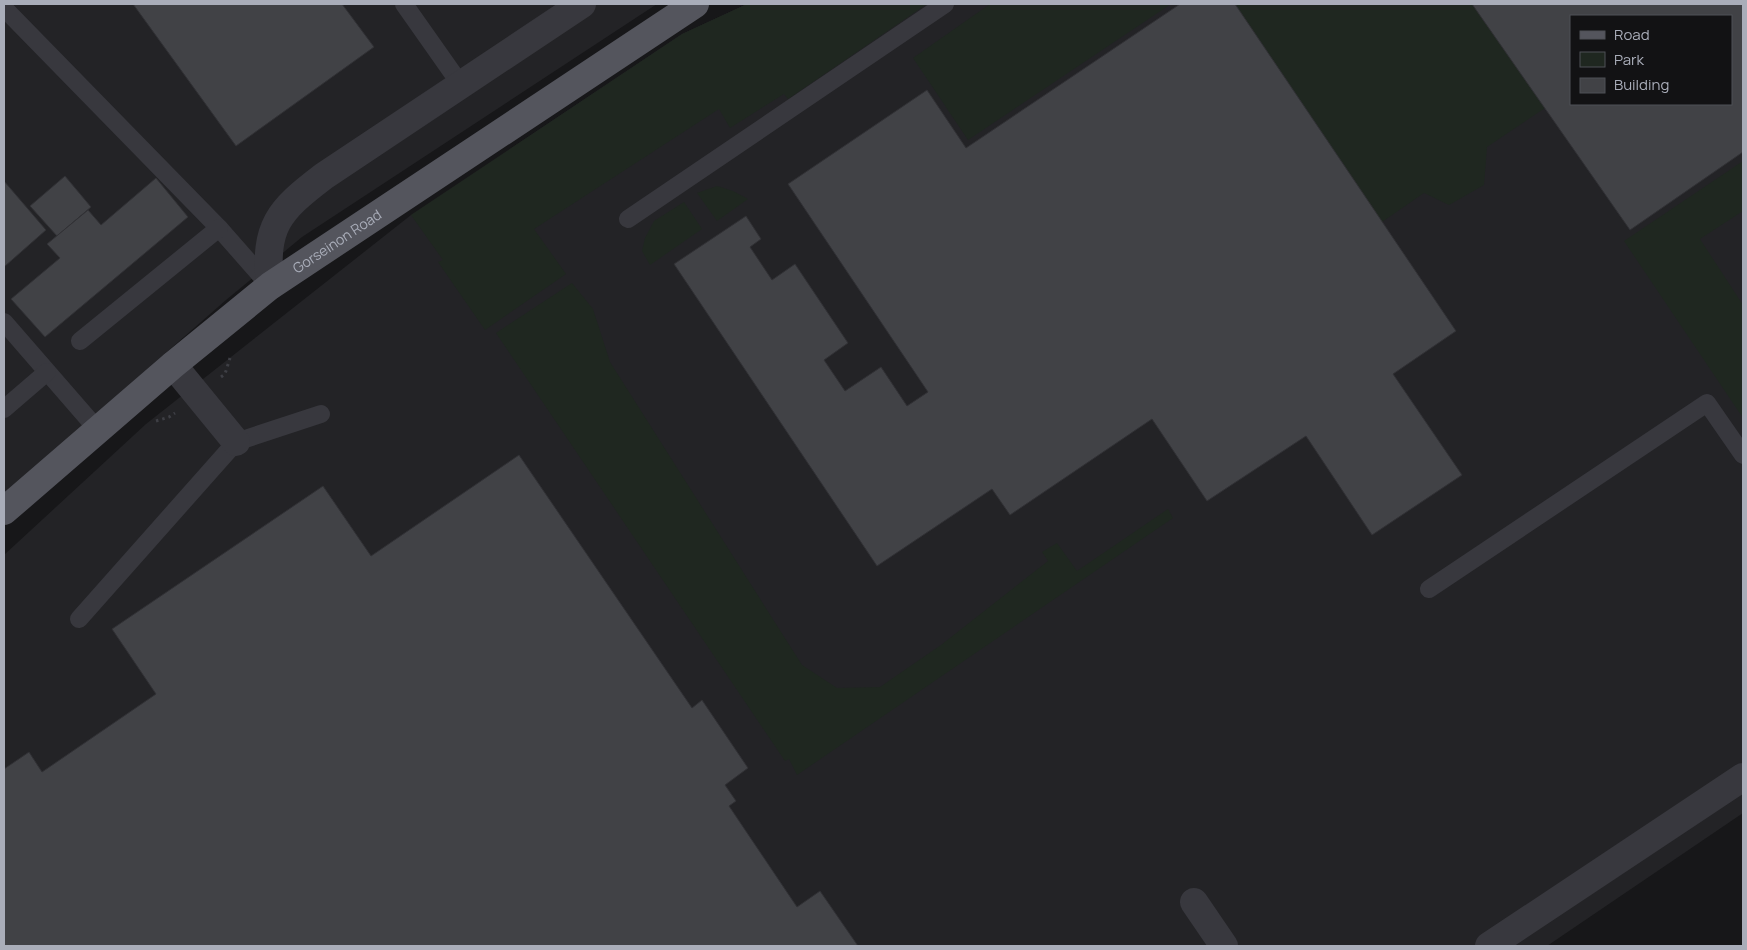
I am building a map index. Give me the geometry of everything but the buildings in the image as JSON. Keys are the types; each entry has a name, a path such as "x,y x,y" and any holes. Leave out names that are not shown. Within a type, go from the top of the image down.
{"main road":[{"name":"Gorseinon Road","path":"4,511 173,364 270,286 695,4"}],"street":[{"path":"270,286 268,262 272,237 275,225 290,203 324,176 461,85 569,7"},
{"path":"173,364 236,442"},
{"path":"1489,946 1743,777"},
{"path":"1194,902 1224,946"}],"lane":[{"path":"404,4 461,85"},
{"path":"628,219 946,4"},
{"path":"4,8 219,228 270,286"},
{"path":"80,340 219,228"},
{"path":"4,322 97,429"},
{"path":"4,409 47,372"},
{"path":"1429,589 1707,403 1743,455"},
{"path":"79,618 236,442 321,414"}],"shaded area":[{"path":"4,4 657,4 302,237 226,300 4,495"},
{"path":"747,4 1743,4 1743,813 1547,946 4,946 4,555 146,424 411,215 682,34"}],"green space":[{"path":"747,4 927,4 788,99 784,94 730,128 719,109 534,229 566,274 485,330 438,262 443,260 411,215 682,34"},
{"path":"990,4 1171,4 968,140 913,58"},
{"path":"1235,4 1472,4 1545,108 1487,147 1484,185 1449,205 1424,193 1382,222"},
{"path":"1743,161 1743,211 1700,239 1743,305 1743,418 1624,241"},
{"path":"717,186 733,191 748,199 717,221 697,193"},
{"path":"684,202 702,229 650,265 642,251 645,238 654,221"},
{"path":"572,283 593,309 610,362 802,665 837,688 880,687 941,645 1048,561 1042,552 1057,543 1077,571 1168,509 1173,518 797,775 789,759 785,761 496,333"}]}
